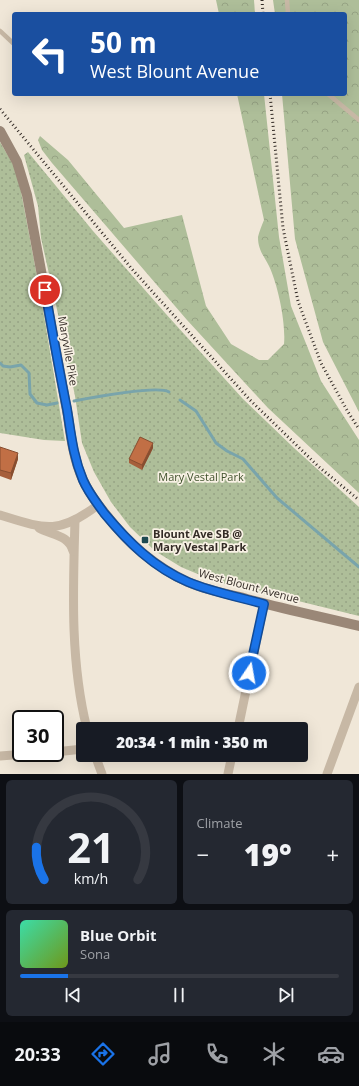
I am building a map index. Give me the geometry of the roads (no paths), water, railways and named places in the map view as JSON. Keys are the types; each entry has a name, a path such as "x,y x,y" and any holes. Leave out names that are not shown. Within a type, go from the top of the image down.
{"street":[{"name":"Maryville Pike","path":"0,131 17,162 27,195 68,416 72,448 83,481 98,504"},
{"path":"34,526 47,527 68,524 98,504"},
{"name":"West Blount Avenue","path":"98,504 129,542 154,563 188,582 207,589 264,604 359,626"},
{"path":"0,515 34,526 68,540 72,546 74,556"},
{"path":"75,520 75,657 77,681 86,722"},
{"path":"239,722 264,604"},
{"path":"327,774 359,687"},
{"path":"64,751 76,750"},
{"path":"0,756 12,755"},
{"path":"98,762 102,774"},
{"path":"228,774 231,762"}],"lane":[{"path":"287,0 288,12"},
{"path":"0,31 12,42"},
{"path":"330,96 359,120"}],"waterway":[{"path":"0,363 3,366 10,367 21,365 29,373 30,394 37,403 47,405 57,403"},
{"path":"74,401 138,391 162,390 169,392"},
{"path":"180,400 196,411 216,443 227,451 243,459 277,498 359,567"}],"railway":[{"path":"262,0 263,12"},
{"path":"270,96 283,228 298,301 321,363 359,429"},
{"path":"0,109 132,269 250,400 319,467 359,500"}],"place":[{"name":"Blount Ave SB @ Mary Vestal Park","path":"145,540"}],"park label":[{"name":"Mary Vestal Park","path":"201,477"}]}
